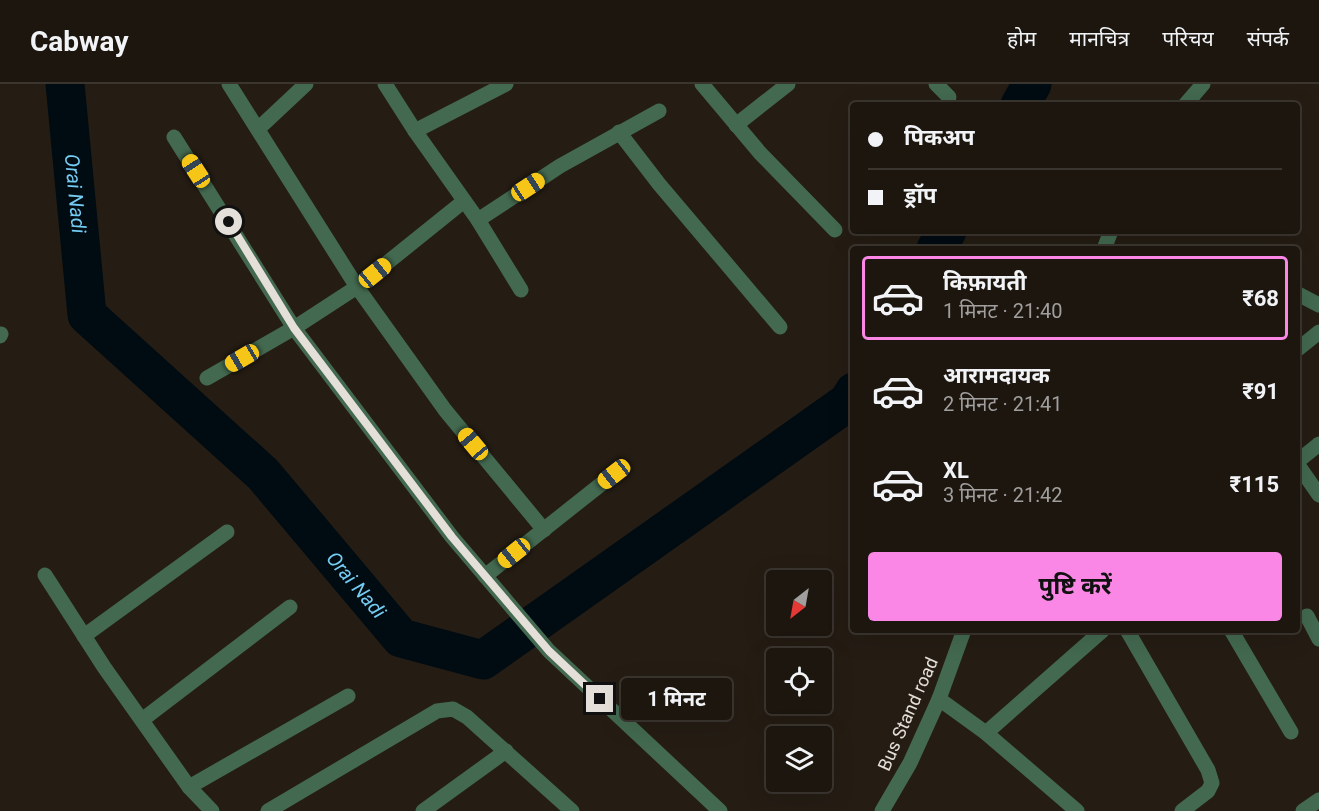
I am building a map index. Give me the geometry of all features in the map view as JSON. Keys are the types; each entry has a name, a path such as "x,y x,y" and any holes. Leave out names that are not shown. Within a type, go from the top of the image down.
{"street":[{"path":"229,84 357,287 445,410 544,530"},
{"path":"258,129 306,84"},
{"path":"385,84 478,220 521,290"},
{"path":"415,131 506,84"},
{"path":"702,84 736,125 835,230"},
{"path":"736,125 788,84"},
{"path":"936,84 949,97"},
{"path":"1188,102 1203,84"},
{"path":"478,220 560,166 659,111"},
{"path":"619,132 658,184 780,327"},
{"path":"174,137 294,328 452,537 549,651 720,811"},
{"path":"207,378 294,328 357,287 464,201"},
{"path":"1300,295 1319,304"},
{"path":"1300,347 1319,332"},
{"path":"1300,461 1319,444"},
{"path":"1300,466 1319,495"},
{"path":"485,576 614,474"},
{"path":"84,636 228,532"},
{"path":"45,575 84,636 189,787 212,811"},
{"path":"142,720 290,607"},
{"path":"1307,616 1319,639"},
{"name":"Bus Stand road","path":"882,811 910,763 939,699 963,633"},
{"path":"986,733 1100,633"},
{"path":"1129,633 1208,770 1212,783 1208,791 1182,811"},
{"path":"1234,633 1291,732"},
{"path":"189,787 348,696"},
{"path":"939,699 986,733 1077,811"},
{"path":"268,811 437,711 453,709 467,717 506,751 554,805 572,811"},
{"path":"423,811 506,751"},
{"path":"1303,811 1319,800"}],"waterway":[{"name":"Orai Nadi","path":"65,84 87,315 263,474 401,638 483,660 850,399"},
{"name":"Orai Nadi","path":"1022,102 1032,84"},
{"name":"Orai Nadi","path":"938,246 945,234"}],"route":[{"path":"229,222 294,328 452,537 549,651 600,699"}]}
